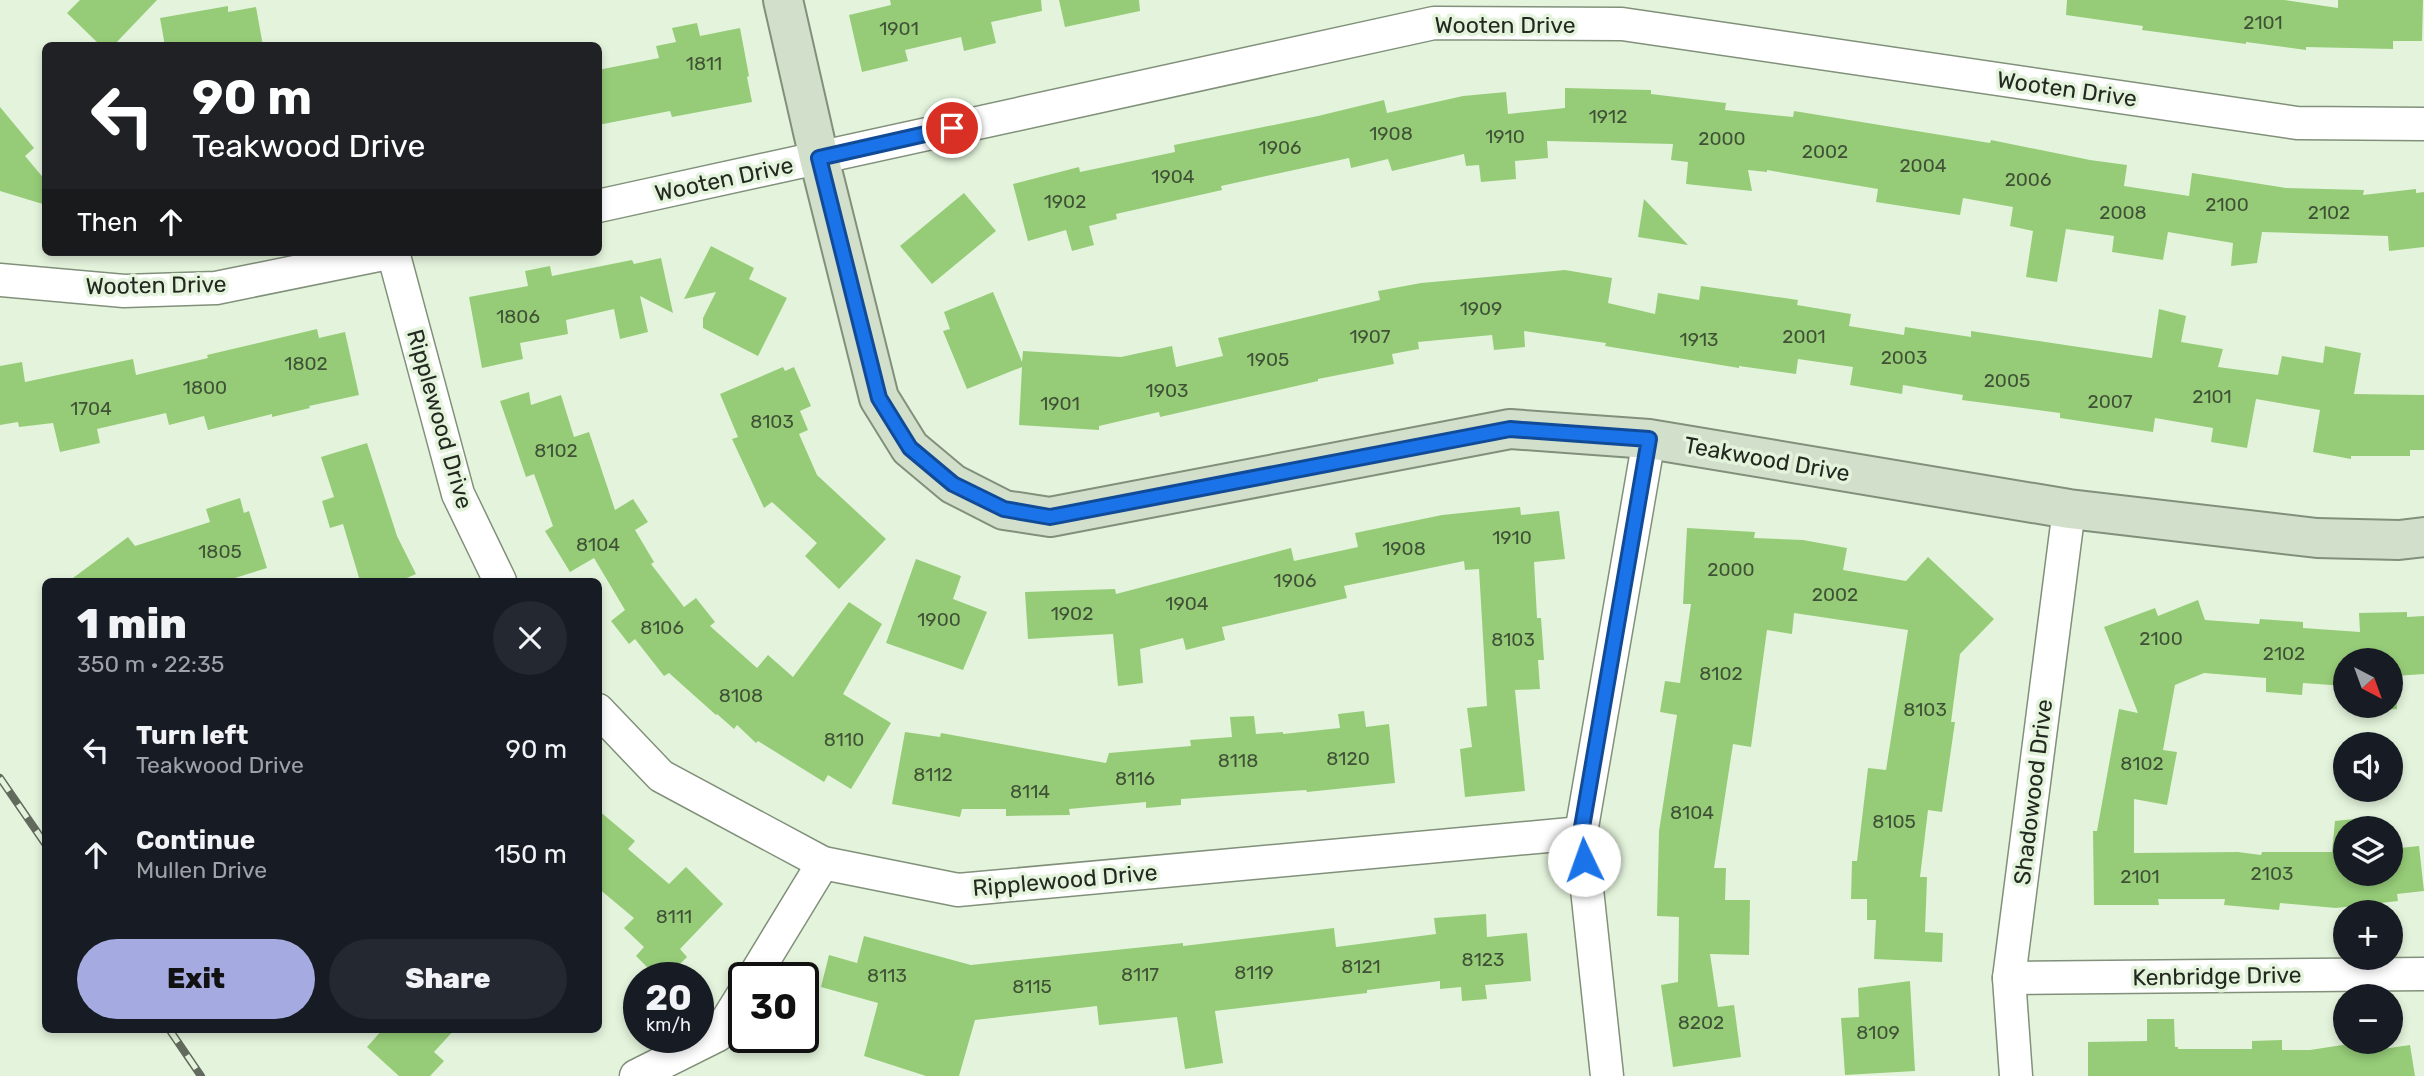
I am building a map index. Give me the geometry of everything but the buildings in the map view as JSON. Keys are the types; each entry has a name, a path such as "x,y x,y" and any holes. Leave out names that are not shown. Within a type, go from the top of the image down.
{"street":[{"name":"Teakwood Drive","path":"783,0 879,398 910,448 953,484 1004,509 1050,517 1510,429 1649,439 2068,509 2317,538 2399,540 2424,537"},
{"name":"Wooten Drive","path":"602,205 1434,23 1622,24 2297,123 2424,124"},
{"name":"Wooten Drive","path":"0,280 124,291 216,288 373,256"},
{"name":"Ripplewood Drive","path":"394,256 458,494 499,578"},
{"path":"1607,1076 1581,833 1649,439"},
{"name":"Shadowood Drive","path":"2016,1076 2009,978 2068,509"},
{"name":"Ripplewood Drive","path":"602,714 661,776 823,863 958,890 1581,833"},
{"path":"763,962 823,863"},
{"name":"Kenbridge Drive","path":"2009,978 2424,974"},
{"path":"636,1076 718,1035 728,1019"}],"railway":[{"path":"0,778 42,839"},
{"path":"172,1033 201,1076"}],"route":[{"path":"952,128 819,158 879,398 910,448 953,484 1004,509 1050,517 1510,429 1649,439 1581,833 1584,860"}]}
